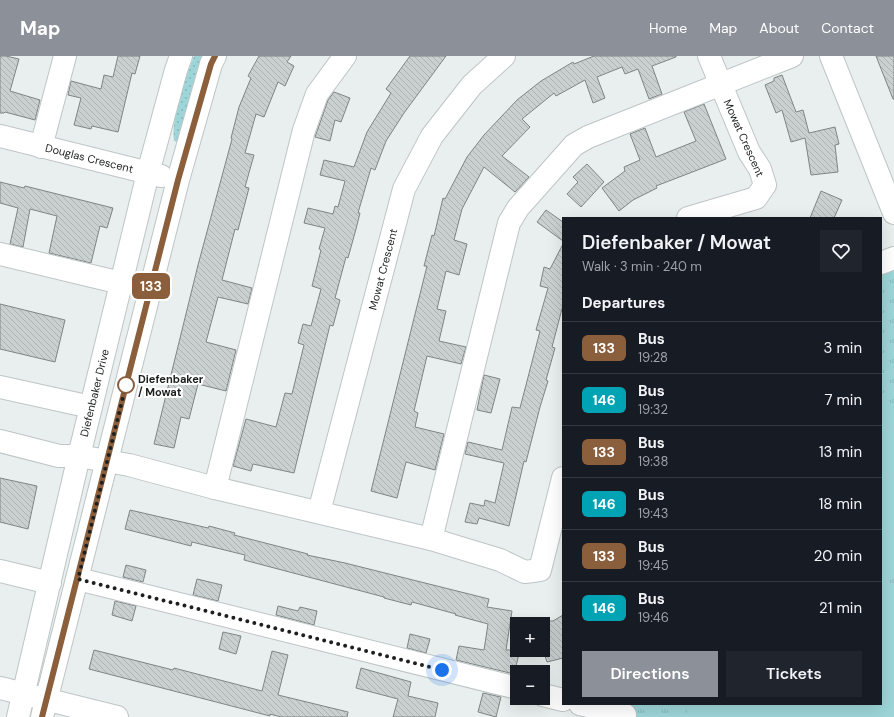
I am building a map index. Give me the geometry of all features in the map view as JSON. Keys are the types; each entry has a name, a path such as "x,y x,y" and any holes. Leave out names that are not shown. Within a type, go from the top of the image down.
{"street":[{"path":"42,147 65,56"},
{"path":"44,708 78,579 178,180 211,64 215,56"},
{"path":"215,488 304,130 317,94 345,56"},
{"name":"Mowat Crescent","path":"319,512 404,189 432,136 472,84 504,56"},
{"name":"Mowat Crescent","path":"691,217 756,198 765,185 760,169 750,152 720,85 709,56"},
{"path":"431,539 509,223 518,208 574,145 588,137 792,56"},
{"path":"831,56 894,213"},
{"name":"Diefenbaker Drive","path":"18,717 78,456 148,173 179,61"},
{"name":"Douglas Crescent","path":"0,136 178,180"},
{"path":"0,254 121,283"},
{"path":"882,263 894,258"},
{"path":"0,387 91,407"},
{"path":"0,441 59,456 78,456 129,465 215,488 431,539 500,560 525,572 540,570 562,482"},
{"path":"0,571 50,583"},
{"path":"78,579 510,686"},
{"path":"0,688 24,694 44,708 117,717"},
{"path":"550,697 562,700"},
{"path":"586,705 626,712"}],"green space":[{"path":"194,56 205,56 178,142 174,141 177,109"},
{"path":"894,263 894,717 620,717 623,705 882,705 882,268"},
{"path":"882,400 894,416 894,574 882,577"},
{"path":"882,587 889,589 894,593 894,708 892,717 686,717 688,705 882,705"}],"building":[{"path":"0,56 19,59 10,91 40,100 35,120 5,112 0,113"},
{"path":"118,56 140,56 135,74 132,73 118,132 92,126 91,129 74,125 81,98 68,95 71,81 101,89 104,75 113,77"},
{"path":"259,56 291,56 287,62 294,66 285,86 278,82 264,117 256,114 245,153 254,155 245,187 249,188 238,230 235,229 222,280 252,288 248,304 218,297 206,342 236,350 226,391 198,384 189,419 181,417 174,448 154,444 239,107 251,78 248,76"},
{"path":"410,56 446,56 404,113 386,141 375,170 371,168 358,213 360,213 348,258 346,257 335,298 340,300 333,326 330,325 294,473 253,464 251,471 233,466 246,419 276,427 285,393 292,394 304,345 298,343 303,324 311,326 321,289 312,286 321,250 319,249 325,228 304,223 308,208 333,214 335,206 338,207 345,181 320,175 324,160 354,167 367,132 391,93 386,89"},
{"path":"594,56 676,57 652,66 662,94 649,99 638,69 625,74 622,67 597,77 605,98 593,103 585,80 556,96 554,93 522,119 530,127 502,156 529,177 515,192 484,167 462,209 454,240 467,244 459,275 446,271 437,309 446,311 439,341 466,347 461,364 427,356 414,411 418,413 415,427 444,434 435,470 406,462 397,498 371,491 427,266 424,266 432,235 434,236 443,198 445,199 467,157 484,135 517,100 541,81 573,62 574,64"},
{"path":"876,56 894,56 894,99 893,99"},
{"path":"782,75 796,112 803,110 809,133 835,127 839,144 835,145 838,172 811,175 805,138 791,142 782,110 776,113 765,85 774,81 774,78"},
{"path":"334,92 350,98 341,122 335,120 330,141 315,137 328,100"},
{"path":"704,104 726,159 656,186 657,188 633,200 619,211 602,188 625,171 624,167 640,160 630,134 645,128 656,157 696,141 684,112"},
{"path":"587,164 604,182 581,207 567,194 578,182 573,177"},
{"path":"0,182 24,188 25,186 113,208 107,228 100,226 91,263 49,253 57,216 30,209 23,247 10,244 18,208 0,203"},
{"path":"821,191 842,200 834,217 810,217"},
{"path":"546,210 562,221 562,240 537,222"},
{"path":"562,246 562,309 552,347 555,348 546,380 548,381 526,462 524,461 509,526 479,518 477,524 465,522 470,503 484,506 485,500 495,503 504,463 465,454 468,442 502,450 512,407 520,408 540,331 536,330 548,288 540,286 544,267 550,269"},
{"path":"0,304 65,320 55,362 0,349"},
{"path":"484,375 500,379 491,413 477,410"},
{"path":"0,478 37,486 28,529 0,522"},
{"path":"130,510 208,528 209,526 235,533 234,535 308,554 307,555 489,599 487,607 512,611 506,650 510,650 510,657 518,657 516,665 510,665 510,673 456,660 459,646 484,650 488,624 412,602 411,605 244,560 245,555 192,542 191,546 125,529"},
{"path":"126,565 146,570 143,582 123,577"},
{"path":"197,579 222,585 218,601 193,595"},
{"path":"115,601 136,606 132,621 112,615"},
{"path":"278,606 298,611 300,607 317,611 314,625 276,615"},
{"path":"562,616 562,658 547,662 545,657 550,657 550,621 553,621"},
{"path":"223,632 241,636 236,654 219,649"},
{"path":"410,634 430,639 426,653 407,648"},
{"path":"94,650 173,670 174,668 262,691 272,651 288,655 278,695 348,712 347,717 281,717 270,714 270,716 89,669"},
{"path":"361,668 411,682 408,696 438,703 435,717 393,717 398,699 356,688"},
{"path":"483,693 501,697 496,717 478,712"}],"bus line":[{"name":"133","path":"42,717 178,180 211,64 215,56"}],"place":[{"name":"Diefenbaker / Mowat","path":"126,385"}],"route":[{"path":"126,385 78,579 442,670"}]}
